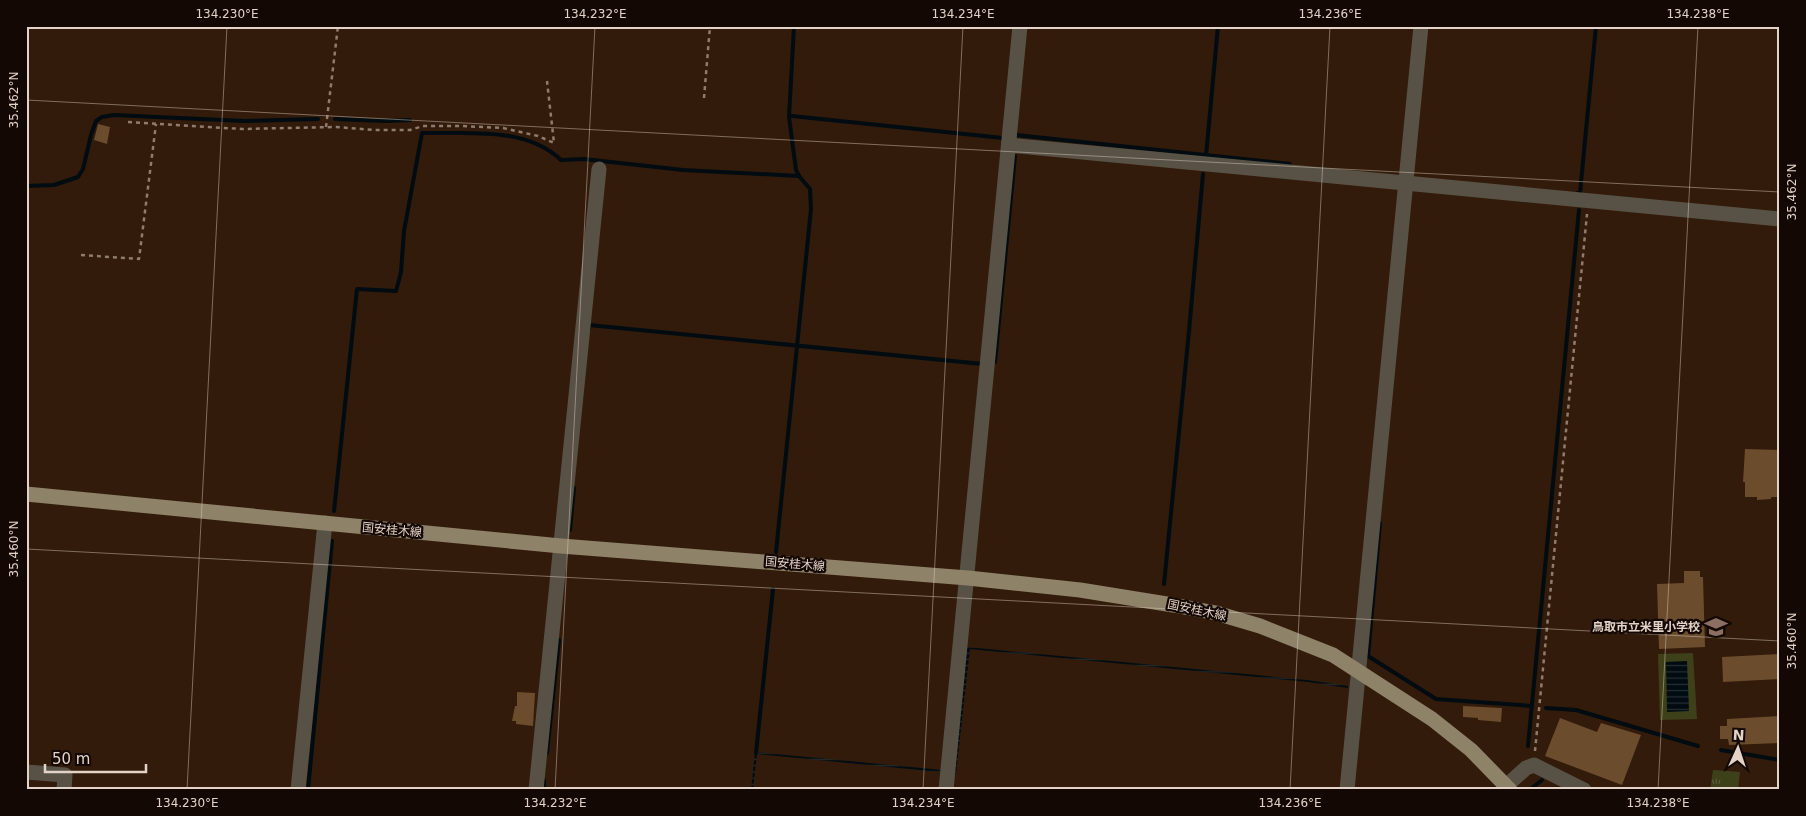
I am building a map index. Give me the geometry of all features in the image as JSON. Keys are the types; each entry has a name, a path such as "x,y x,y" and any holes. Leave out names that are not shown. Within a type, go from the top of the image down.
{"main road":[{"name":"国安桂木線","path":"26,494 562,546 968,578 1080,590 1216,613 1260,626 1333,655 1432,719 1471,750 1508,788"}],"street":[{"path":"946,790 1020,26"},
{"path":"1346,790 1421,26"},
{"path":"1009,145 1780,219"},
{"path":"536,790 562,546 598,169"},
{"path":"298,790 325,523"},
{"path":"1508,788 1526,768 1534,765 1584,790"},
{"path":"26,772 66,775 64,790"}],"path":[{"path":"326,127 338,26"},
{"path":"704,98 710,26"},
{"path":"128,122 242,129 326,127 410,130 423,126 503,128 538,136 554,143 547,81"},
{"path":"81,255 139,259 156,124"},
{"path":"1534,765 1588,200"}],"green space":[{"path":"1693,653 1697,719 1660,720 1658,654"},
{"path":"1713,770 1740,772 1738,790 1710,790"}],"shaded area":[{"path":"967,647 1307,680 1348,686 1348,688 1308,682 970,649 956,774 954,774"},
{"path":"1687,661 1689,711 1667,712 1666,662"},
{"path":"755,752 932,769 940,770 940,772 757,754 753,790 751,790"}],"building":[{"path":"98,124 110,127 107,144 94,140"},
{"path":"1745,449 1780,450 1780,497 1757,500 1757,497 1745,497 1745,482 1743,482"},
{"path":"1684,571 1700,571 1700,577 1703,577 1705,647 1659,649 1657,584 1684,583"},
{"path":"1780,654 1780,679 1723,682 1722,657"},
{"path":"517,692 535,693 533,726 516,724 516,721 512,721 515,706 517,706"},
{"path":"1463,706 1502,708 1501,722 1463,717"},
{"path":"1780,716 1780,743 1729,745 1728,739 1720,739 1720,726 1727,726 1727,719"},
{"path":"1560,718 1597,732 1601,723 1641,735 1622,785 1545,756"}],"waterway":[{"path":"776,552 811,209 810,189 796,170 789,117 794,26"},
{"path":"1206,156 1218,26"},
{"path":"1577,193 1580,193 1596,26"},
{"path":"26,186 54,185 78,177 83,169 96,121 102,117 114,115 244,121 318,119"},
{"path":"792,116 1003,138"},
{"path":"335,119 410,120"},
{"path":"334,511 357,289 396,291 401,272 404,231 422,133 477,133 513,137 547,149 561,160 584,159 683,170 799,176"},
{"path":"1016,133 1016,135 1290,164"},
{"path":"995,362 1015,156"},
{"path":"1164,584 1203,174"},
{"path":"1528,746 1579,210"},
{"path":"589,329 589,325 983,364"},
{"path":"570,530 574,488"},
{"path":"1380,523 1368,656 1436,699 1532,706"},
{"path":"308,790 332,541"},
{"path":"756,753 773,589"},
{"path":"547,753 559,640"},
{"path":"1546,708 1576,710 1698,746"},
{"path":"1721,750 1780,760"},
{"path":"544,780 544,790"},
{"path":"1532,788 1542,780"}],"place":[{"name":"鳥取市立米里小学校","path":"1716,627"}]}
